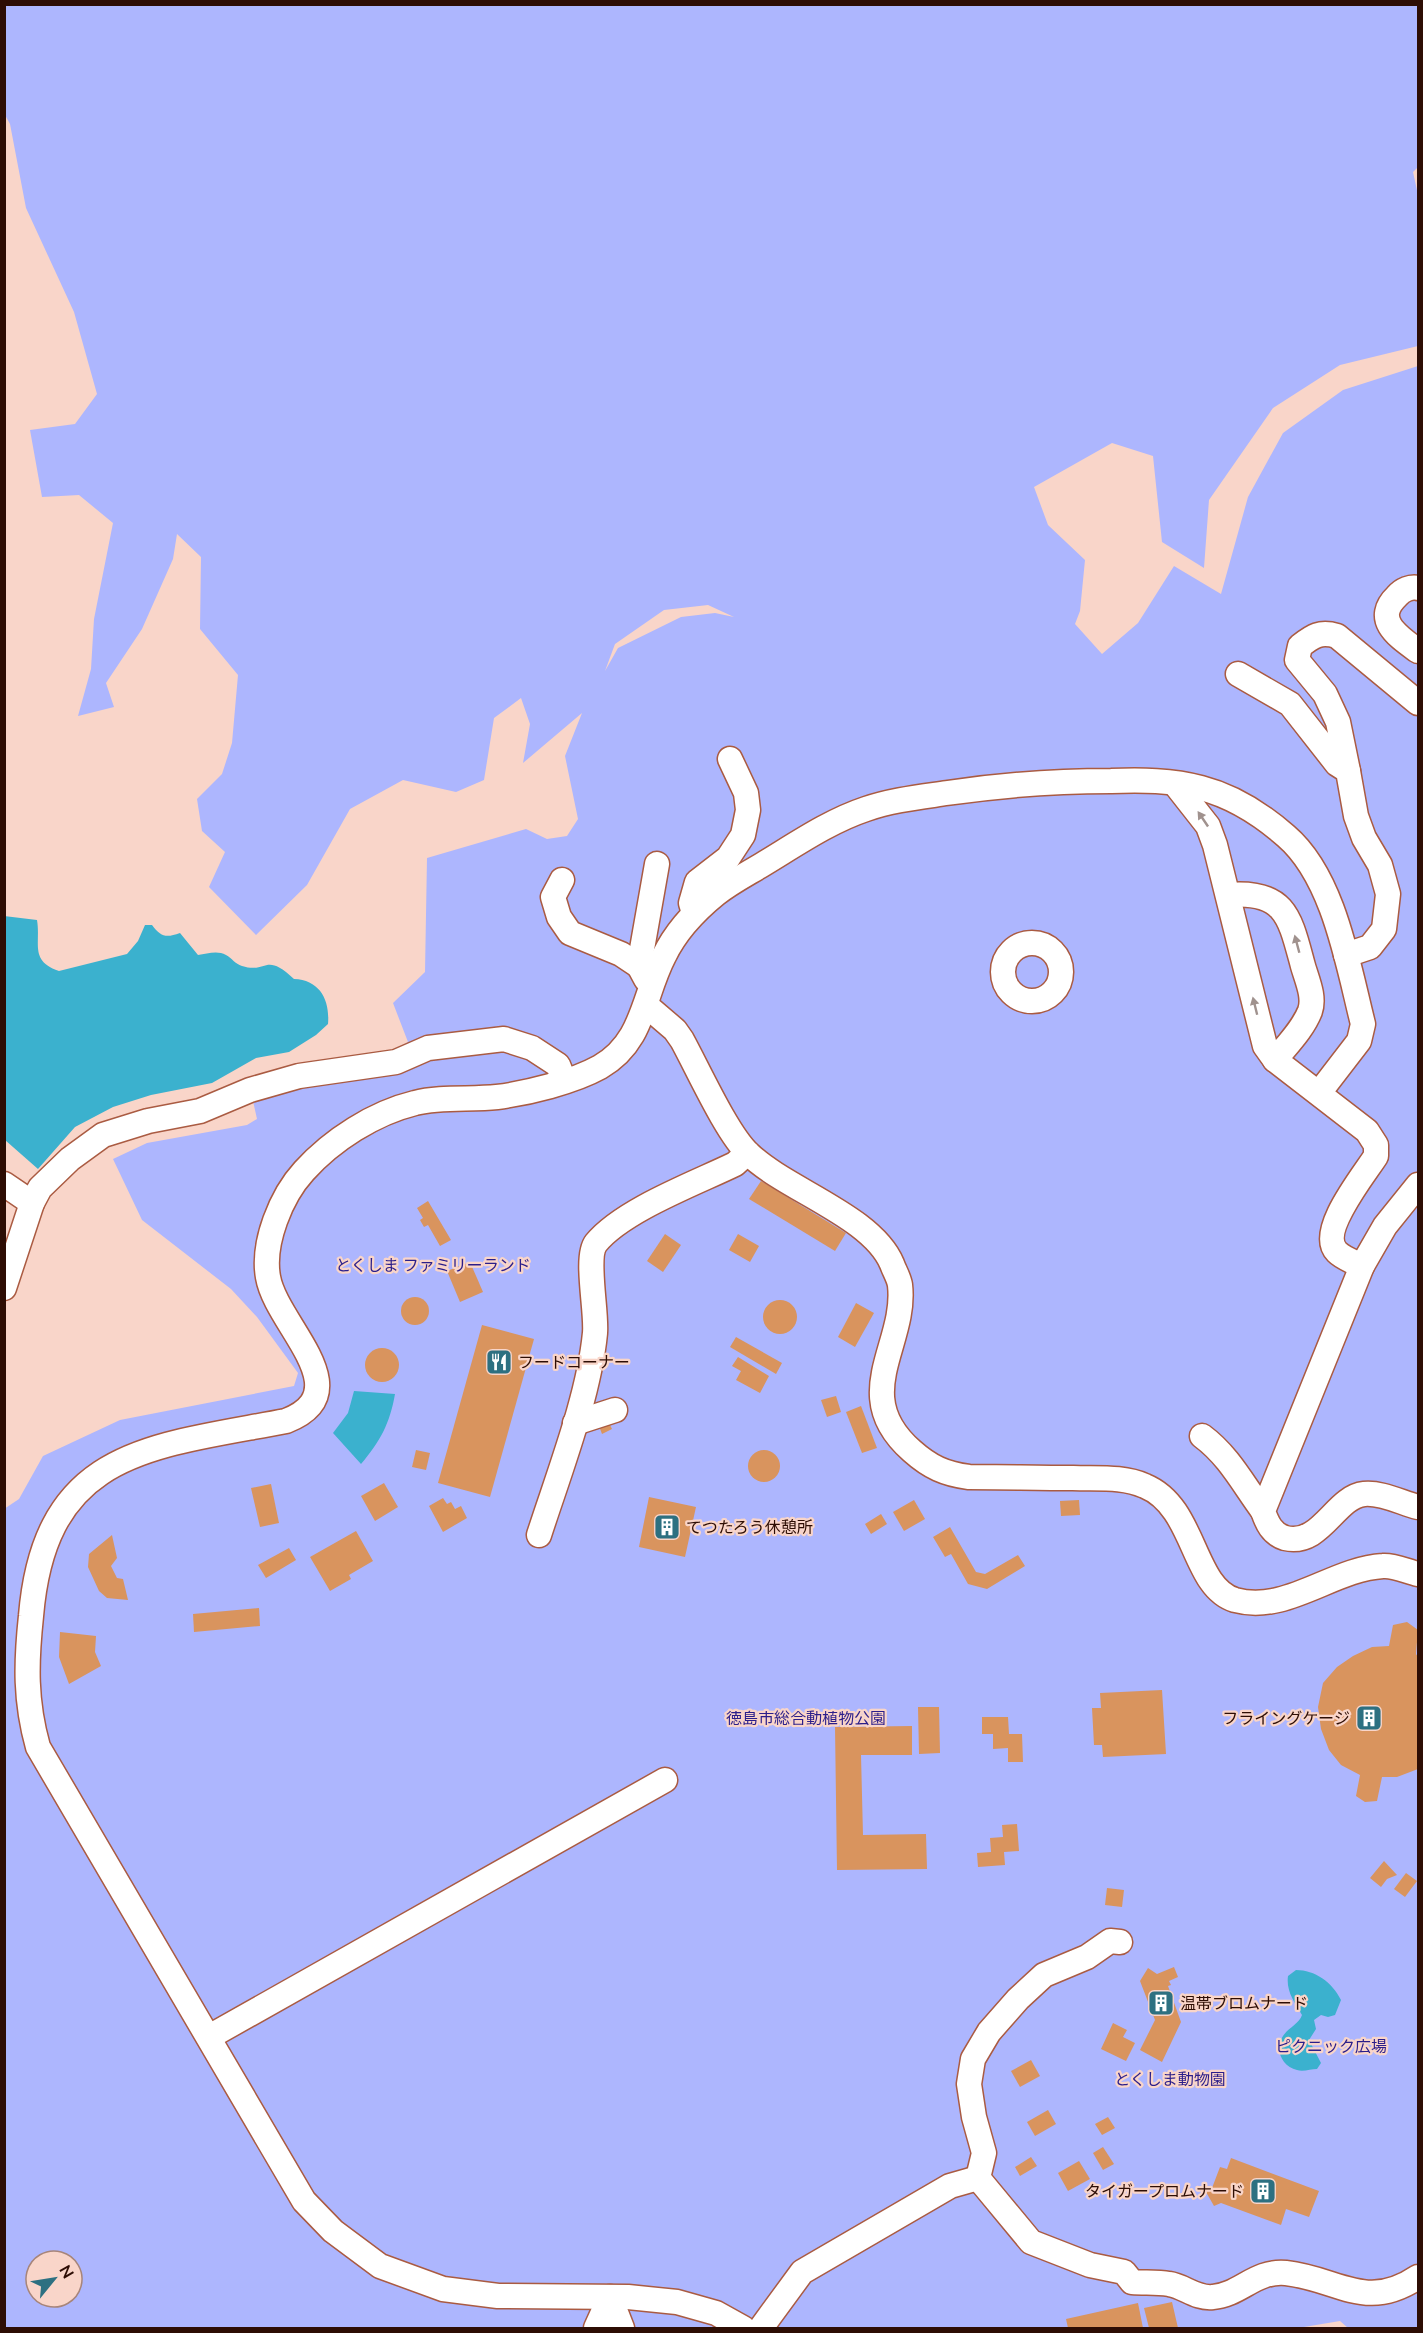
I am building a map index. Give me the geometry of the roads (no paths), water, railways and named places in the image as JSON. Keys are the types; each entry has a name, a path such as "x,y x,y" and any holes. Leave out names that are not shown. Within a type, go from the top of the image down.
{"street":[{"path":"1419,588 1401,592 1389,603 1387,620 1394,633 1419,651"},
{"path":"1346,955 1370,948 1384,929 1388,894 1380,865 1364,838 1356,816 1338,722 1325,694 1298,660 1300,646 1312,636 1325,632 1337,636 1419,703"},
{"path":"1238,674 1290,704 1337,764 1348,771"},
{"path":"694,913 691,903 697,882 728,858 743,835 748,810 746,793 730,759"},
{"path":"645,986 677,934 694,913 719,891 833,821 894,801 1041,781 1153,780 1200,788 1238,802 1289,838 1316,875 1336,917 1363,1024 1359,1041 1319,1093"},
{"path":"1175,784 1208,826 1228,895 1265,1046 1275,1060 1367,1131 1376,1146 1376,1156 1332,1228 1332,1245 1338,1254 1362,1266"},
{"path":"657,864 645,986 637,1028 622,1050 599,1067 529,1091 499,1097 416,1103 364,1125 319,1155 300,1175 287,1194 269,1246 267,1274 274,1298 313,1363 319,1379 317,1394 312,1405 300,1415 286,1421 156,1445 127,1456 100,1472 74,1495 56,1520 43,1548 34,1582 27,1698 38,1746 304,2201 333,2231 380,2266 444,2289 498,2296 610,2297 677,2302 716,2313 743,2328"},
{"path":"562,880 553,897 559,917 570,933 621,954 645,986 669,1025 682,1040 747,1153 872,1235 889,1258 900,1284 899,1305 882,1378 882,1399 890,1422 904,1444 925,1463 945,1474 969,1477 1119,1479 1146,1486 1165,1499 1181,1518 1205,1573 1216,1588 1233,1599 1256,1604 1280,1600 1359,1569 1386,1565 1419,1574"},
{"path":"1228,895 1261,895 1277,904 1291,922 1312,996 1311,1010 1297,1033 1275,1060"},
{"path":"4,1288 32,1203 40,1188 70,1159 103,1135 148,1120 200,1111 250,1090 299,1076 396,1062 428,1048 504,1039 532,1048 558,1065 564,1080"},
{"path":"539,1535 575,1423 594,1346 596,1317 591,1255 595,1244 642,1209 735,1164 747,1153"},
{"path":"4,1184 32,1203"},
{"path":"1263,1511 1362,1266 1384,1226 1419,1185"},
{"path":"575,1423 615,1410"},
{"path":"1202,1436 1216,1446 1235,1469 1263,1511 1267,1524 1277,1536 1292,1539 1309,1536 1350,1500 1362,1494 1373,1494 1419,1507"},
{"path":"209,2037 665,1780"},
{"path":"978,2178 984,2152 974,2117 969,2084 973,2059 978,2050 989,2032 1018,1999 1044,1975 1087,1957 1110,1941 1120,1942"},
{"path":"978,2178 1031,2242 1090,2265 1124,2272 1132,2282 1171,2284 1195,2295 1214,2297 1257,2276 1271,2274 1285,2273 1364,2293 1380,2294 1396,2290 1419,2277"},
{"path":"761,2328 802,2272 950,2186 978,2178"},
{"path":"596,2328 610,2297"},
{"path":"610,2297 622,2328"}],"place":[{"name":"フードコーナー","path":"499,1362"},
{"name":"てつたろう休憩所","path":"667,1527"},
{"name":"フライングケージ","path":"1369,1718"},
{"name":"温帯ブロムナード","path":"1161,2003"},
{"name":"タイガープロムナード","path":"1263,2191"}],"park label":[{"name":"とくしま ファミリーランド","path":"433,1265"},
{"name":"徳島市総合動植物公園","path":"806,1718"},
{"name":"ピクニック広場","path":"1331,2046"},
{"name":"とくしま動物園","path":"1170,2079"}]}
